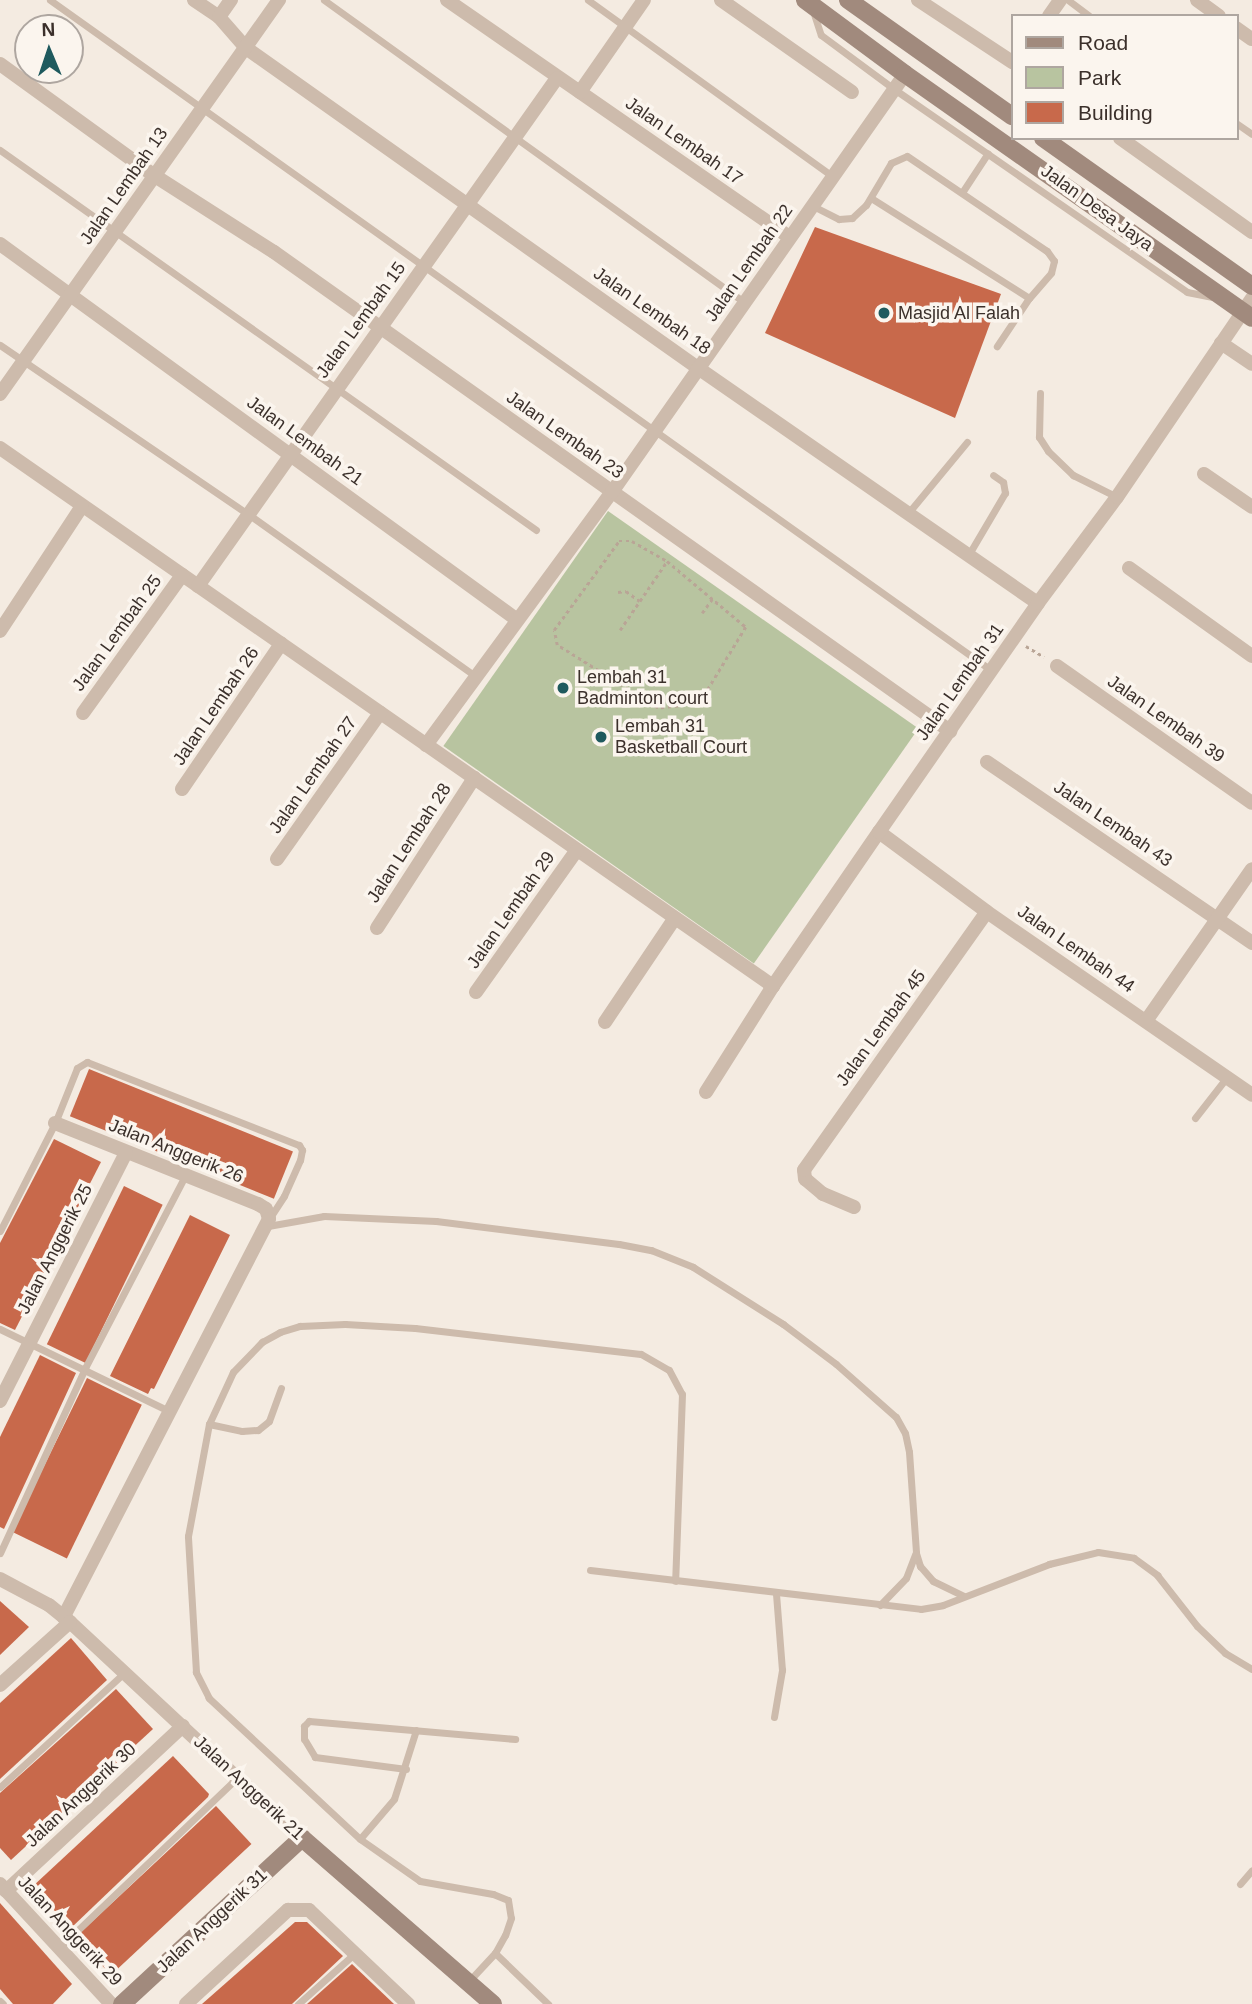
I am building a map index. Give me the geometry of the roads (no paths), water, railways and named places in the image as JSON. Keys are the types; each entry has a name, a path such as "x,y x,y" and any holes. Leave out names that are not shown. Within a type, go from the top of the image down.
{"main road":[{"path":"848,0 1010,115"},
{"name":"Jalan Desa Jaya","path":"808,2 905,74 1227,300 1249,309"},
{"name":"Jalan Desa Jaya","path":"1047,140 1252,286"},
{"name":"Jalan Anggerik 21","path":"302,1838 493,2004"},
{"name":"Jalan Anggerik 31","path":"122,2004 302,1838"}],"street":[{"name":"Jalan Lembah 18","path":"194,0 219,17 246,48 698,368 1038,603"},
{"path":"219,17 231,0"},
{"name":"Jalan Lembah 13","path":"0,394 279,0"},
{"name":"Jalan Lembah 17","path":"447,0 789,237"},
{"path":"580,92 644,0"},
{"path":"721,0 852,92"},
{"path":"918,0 1010,61"},
{"path":"1198,0 1216,14"},
{"name":"Jalan Lembah 23","path":"0,64 155,176 274,252 950,731"},
{"name":"Jalan Lembah 22","path":"426,745 516,619 612,492 905,74"},
{"name":"Jalan Lembah 15","path":"198,586 378,327 470,205 557,78"},
{"path":"1123,140 1252,232"},
{"name":"Jalan Lembah 21","path":"0,244 71,293 516,619"},
{"name":"Jalan Lembah 31","path":"706,1092 773,986 879,832 1038,603 1117,497 1221,343 1249,309"},
{"path":"1221,343 1252,364"},
{"path":"0,448 773,986"},
{"path":"1204,474 1252,507"},
{"path":"0,631 82,506"},
{"path":"1129,568 1252,656"},
{"name":"Jalan Lembah 25","path":"83,713 183,575"},
{"name":"Jalan Lembah 26","path":"182,789 281,644"},
{"name":"Jalan Lembah 39","path":"1057,666 1252,803"},
{"name":"Jalan Lembah 27","path":"277,859 380,713"},
{"name":"Jalan Lembah 43","path":"987,762 1252,943"},
{"name":"Jalan Lembah 28","path":"377,928 474,778"},
{"name":"Jalan Lembah 44","path":"879,832 987,912 1252,1095"},
{"name":"Jalan Lembah 29","path":"476,992 577,850"},
{"path":"1146,1021 1252,869"},
{"name":"Jalan Lembah 45","path":"854,1207 838,1202 809,1183 804,1175 806,1166 987,912"},
{"path":"605,1022 675,918"},
{"name":"Jalan Anggerik 26","path":"55,1123 258,1204 266,1209 269,1223"},
{"name":"Jalan Anggerik 25","path":"0,1401 126,1153"},
{"path":"0,1685 67,1619 269,1223"},
{"name":"Jalan Anggerik 21","path":"0,1579 67,1619 302,1838"},
{"name":"Jalan Anggerik 30","path":"3,1888 183,1726"},
{"name":"Jalan Anggerik 29","path":"3,1888 111,2004"},
{"path":"186,2004 288,1910 309,1910 408,2004"}],"lane":[{"path":"50,0 992,671"},
{"path":"324,0 514,140 744,302"},
{"path":"588,0 833,177"},
{"path":"1068,0 1086,14"},
{"path":"808,2 821,35 894,89 1187,292 1227,300"},
{"path":"0,150 536,530"},
{"path":"963,191 988,153"},
{"path":"813,206 846,219 858,214 871,198 891,163 901,156 912,158 963,191 1052,256 1051,273 1029,298 997,346"},
{"path":"871,198 1029,298"},
{"path":"0,345 248,514 475,676"},
{"path":"1040,393 1039,437 1048,451 1073,475 1117,497"},
{"path":"909,512 967,442"},
{"path":"969,554 1005,493 1003,482 993,475"},
{"path":"0,1231 55,1123 77,1068 87,1062 98,1063 299,1145 302,1150 300,1160 269,1223"},
{"path":"1195,1118 1227,1077"},
{"path":"0,1553 85,1368 185,1176"},
{"path":"269,1223 324,1216 436,1221 619,1244 651,1250 693,1267 783,1324 836,1364 896,1417 909,1452 916,1553 920,1566 933,1581 964,1596"},
{"path":"469,1982 495,1953 511,1918 508,1900 493,1894 420,1881 360,1839 209,1698 196,1672 188,1536 209,1424 233,1372 262,1342 280,1332 300,1326 345,1324 415,1328 641,1354 669,1370 682,1395 675,1581"},
{"path":"0,1328 171,1412"},
{"path":"209,1424 242,1432 258,1430 269,1421 281,1388"},
{"path":"590,1570 921,1609 943,1605 1049,1564 1098,1552 1134,1558 1157,1575 1197,1626 1225,1653 1252,1669"},
{"path":"880,1605 906,1578 916,1553"},
{"path":"774,1717 782,1670 776,1594"},
{"path":"0,1787 125,1672"},
{"path":"406,1769 322,1760 315,1757 304,1739 304,1726 309,1721 515,1739"},
{"path":"360,1839 394,1799 406,1769 416,1730"},
{"path":"59,1948 237,1778"},
{"path":"1240,1884 1252,1870"},
{"path":"298,2004 355,1953"},
{"path":"495,1953 548,2004"}],"place":[{"name":"Masjid Al Falah","path":"884,313"},
{"name":"Lembah 31 Badminton court","path":"563,688"},
{"name":"Lembah 31 Basketball Court","path":"601,737"}]}
